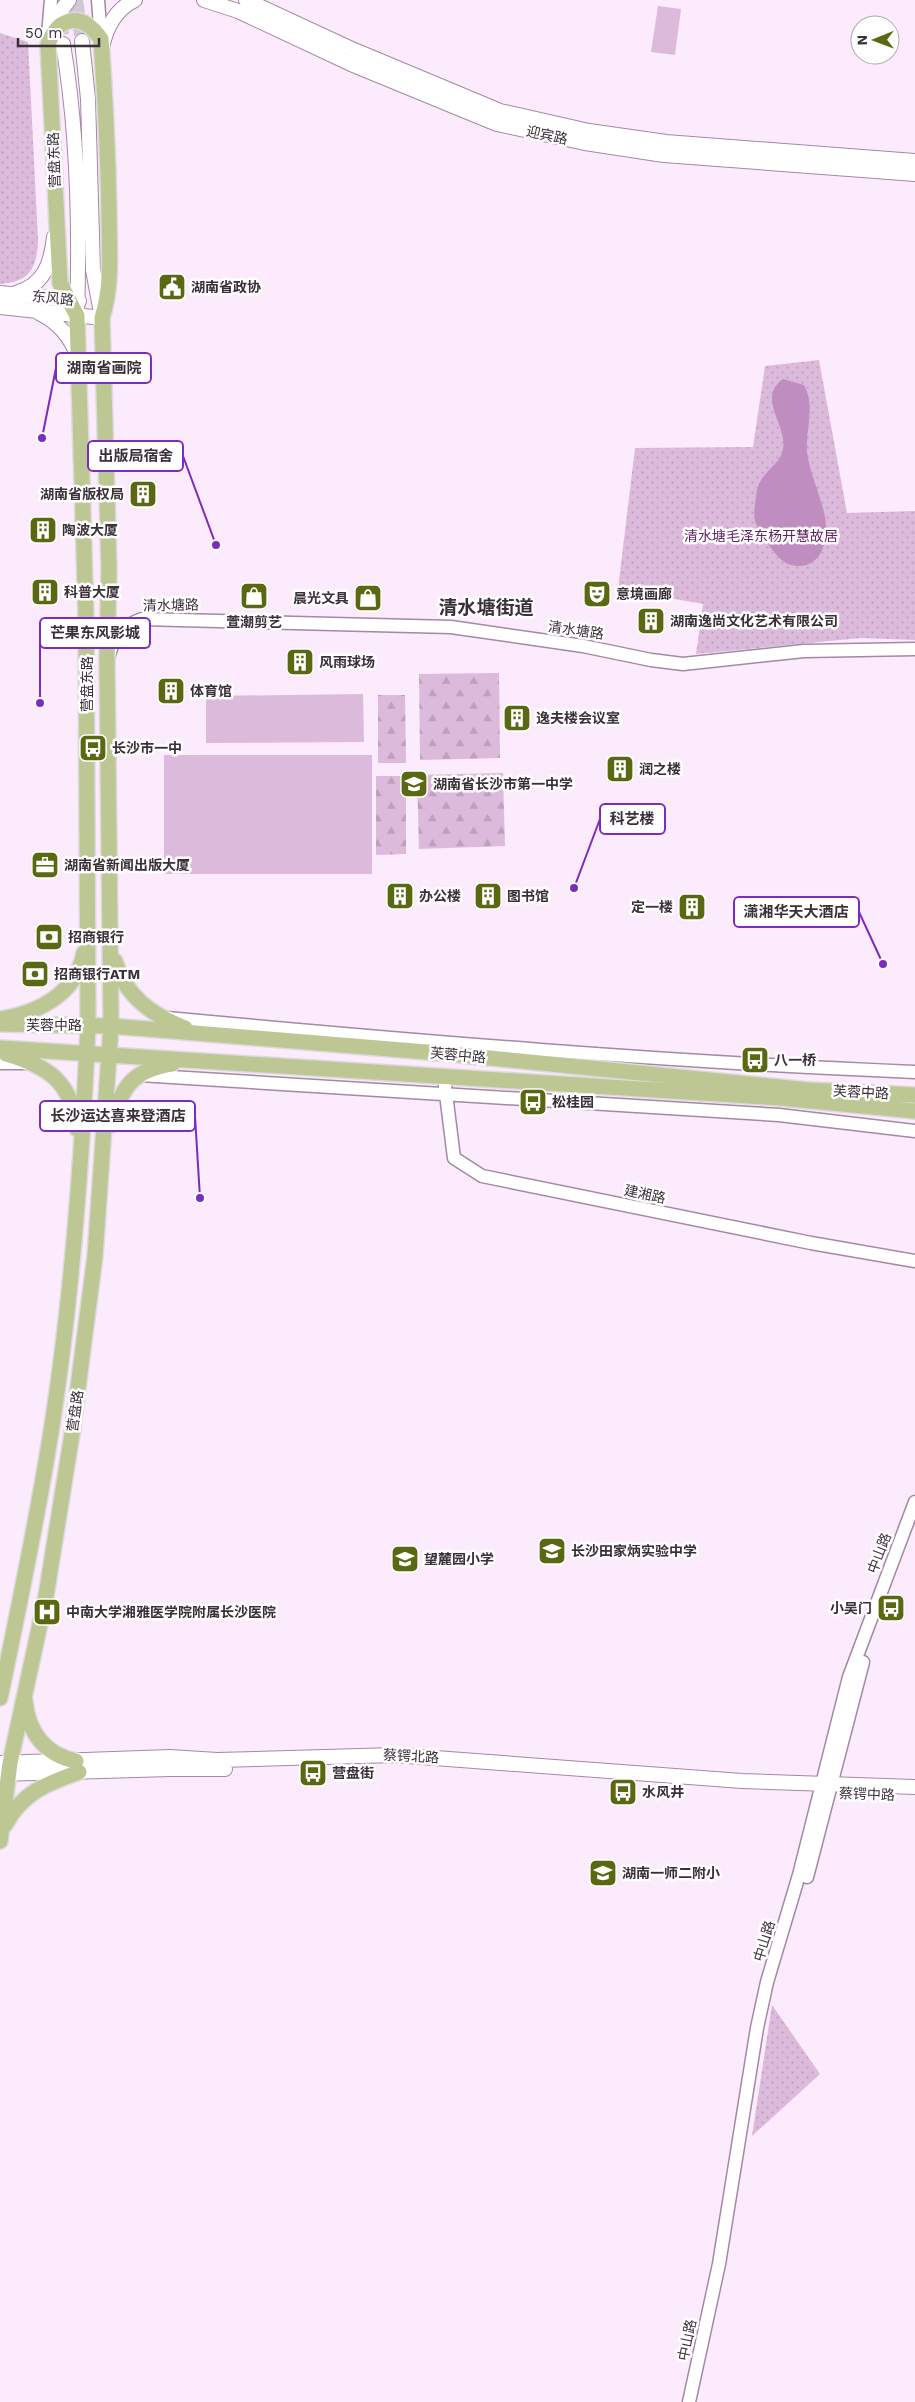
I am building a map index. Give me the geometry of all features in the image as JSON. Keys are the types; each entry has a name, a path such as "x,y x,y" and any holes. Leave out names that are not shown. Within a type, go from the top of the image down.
{"main road":[{"path":"55,44 57,16 69,0"},
{"path":"101,43 114,17 135,0"},
{"name":"迎宾路","path":"204,0 238,11 351,64 498,124 585,143 664,155 915,174"},
{"name":"迎宾路","path":"246,0 354,50 479,103 500,111 528,118 589,131 666,142 915,161"},
{"path":"55,44 51,36 58,26 74,20 86,22 101,43"},
{"name":"营盘东路","path":"82,41 88,99 93,270 103,308 109,568 107,662 111,939 111,1026 109,1054"},
{"name":"营盘东路","path":"101,43 106,105 111,274 103,308"},
{"name":"营盘东路","path":"55,44 53,118 60,282 74,305"},
{"name":"营盘东路","path":"55,44 72,106 75,153 74,305 78,358 86,617 87,1052"},
{"path":"6,293 29,288 42,277 50,258 56,219"},
{"name":"东风路","path":"6,293 103,308"},
{"name":"东风路","path":"0,307 31,311 74,305"},
{"path":"31,311 41,314 60,326 68,335 78,358"},
{"path":"0,1020 27,1013 53,1001 72,981 83,960 88,934"},
{"path":"111,939 118,971 124,984 139,1001 162,1017 197,1033"},
{"name":"芙蓉中路","path":"0,1024 111,1026 460,1055 809,1090 915,1095"},
{"name":"芙蓉中路","path":"0,1048 87,1052 195,1061 780,1098 915,1110"},
{"path":"0,1052 35,1063 56,1078 66,1090 73,1105 81,1158"},
{"name":"营盘路","path":"0,1698 50,1437 72,1269 87,1052"},
{"name":"营盘路","path":"0,1839 4,1772 25,1695 54,1551 71,1443 94,1256 109,1054"},
{"path":"102,1161 116,1108 123,1092 139,1074 159,1066 195,1061"},
{"path":"25,1695 29,1718 42,1745 78,1766"},
{"name":"蔡锷北路","path":"4,1772 78,1766 394,1763 632,1782 825,1789"},
{"path":"0,1839 11,1815 27,1797 78,1766"},
{"name":"蔡锷中路","path":"825,1789 915,1787"},
{"name":"蔡锷中路","path":"825,1789 915,1795"}],"street":[{"name":"营盘东路","path":"51,0 55,44"},
{"name":"营盘东路","path":"98,0 101,43"},
{"name":"清水塘路","path":"107,662 114,640 121,631 130,623 142,619 451,627 583,646 651,660 683,664 804,651 915,649"},
{"name":"芙蓉中路","path":"0,1012 27,1013"},
{"path":"162,1017 421,1042 785,1067 915,1072"},
{"path":"0,1063 35,1063"},
{"path":"139,1074 778,1115 915,1131"},
{"name":"建湘路","path":"446,1076 445,1093 454,1158 482,1176 811,1243 915,1261"},
{"name":"中山路","path":"696,2402 726,2265 770,1999 779,1962 807,1879 849,1677 915,1502"},
{"name":"中山路","path":"689,2402 719,2264 757,2028 773,1961 863,1662 915,1521"}],"green space":[{"path":"658,6 681,9 675,55 651,52"},
{"path":"0,33 28,42 38,240 36,258 30,272 18,280 0,284"},
{"name":"清水塘毛泽东杨开慧故居","path":"819,360 847,513 915,511 915,640 861,638 696,654 703,604 618,589 635,448 753,447 765,366"},
{"path":"499,673 500,758 420,760 419,674"},
{"path":"363,694 364,742 206,743 206,696"},
{"path":"378,695 405,695 406,763 378,763"},
{"path":"164,755 372,755 372,874 164,874"},
{"path":"503,773 505,846 419,849 417,775"},
{"path":"376,776 406,776 406,854 376,855"},
{"path":"772,2005 820,2074 752,2136"}],"shaded area":[{"path":"783,379 804,385 807,394 810,410 807,452 826,526 825,541 820,554 811,563 797,566 786,563 772,550 754,518 759,483 778,460 783,449 783,440 772,403 772,395 775,387"}],"tunnel":[{"path":"58,0 63,44"},
{"path":"76,0 82,41"}],"place":[{"name":"湖南省政协","path":"172,287"},
{"name":"湖南省画院","path":"42,438"},
{"name":"湖南省版权局","path":"143,494"},
{"name":"陶波大厦","path":"43,530"},
{"name":"出版局宿舍","path":"216,545"},
{"name":"科普大厦","path":"45,592"},
{"name":"意境画廊","path":"597,594"},
{"name":"萱潮剪艺","path":"254,596"},
{"name":"晨光文具","path":"368,598"},
{"name":"湖南逸尚文化艺术有限公司","path":"651,621"},
{"name":"风雨球场","path":"300,662"},
{"name":"体育馆","path":"171,691"},
{"name":"芒果东风影城","path":"40,703"},
{"name":"逸夫楼会议室","path":"517,718"},
{"name":"长沙市一中","path":"93,748"},
{"name":"润之楼","path":"620,769"},
{"name":"湖南省长沙市第一中学","path":"414,784"},
{"name":"湖南省新闻出版大厦","path":"45,865"},
{"name":"科艺楼","path":"574,888"},
{"name":"办公楼","path":"400,896"},
{"name":"图书馆","path":"488,896"},
{"name":"定一楼","path":"692,907"},
{"name":"招商银行","path":"49,937"},
{"name":"潇湘华天大酒店","path":"883,964"},
{"name":"招商银行ATM","path":"35,974"},
{"name":"八一桥","path":"755,1060"},
{"name":"松桂园","path":"533,1102"},
{"name":"长沙运达喜来登酒店","path":"200,1198"},
{"name":"长沙田家炳实验中学","path":"552,1551"},
{"name":"望麓园小学","path":"405,1559"},
{"name":"小吴门","path":"891,1608"},
{"name":"中南大学湘雅医学院附属长沙医院","path":"47,1612"},
{"name":"营盘街","path":"313,1773"},
{"name":"水风井","path":"623,1792"},
{"name":"湖南一师二附小","path":"603,1873"}],"district":[{"name":"清水塘街道","path":"486,607"}]}
